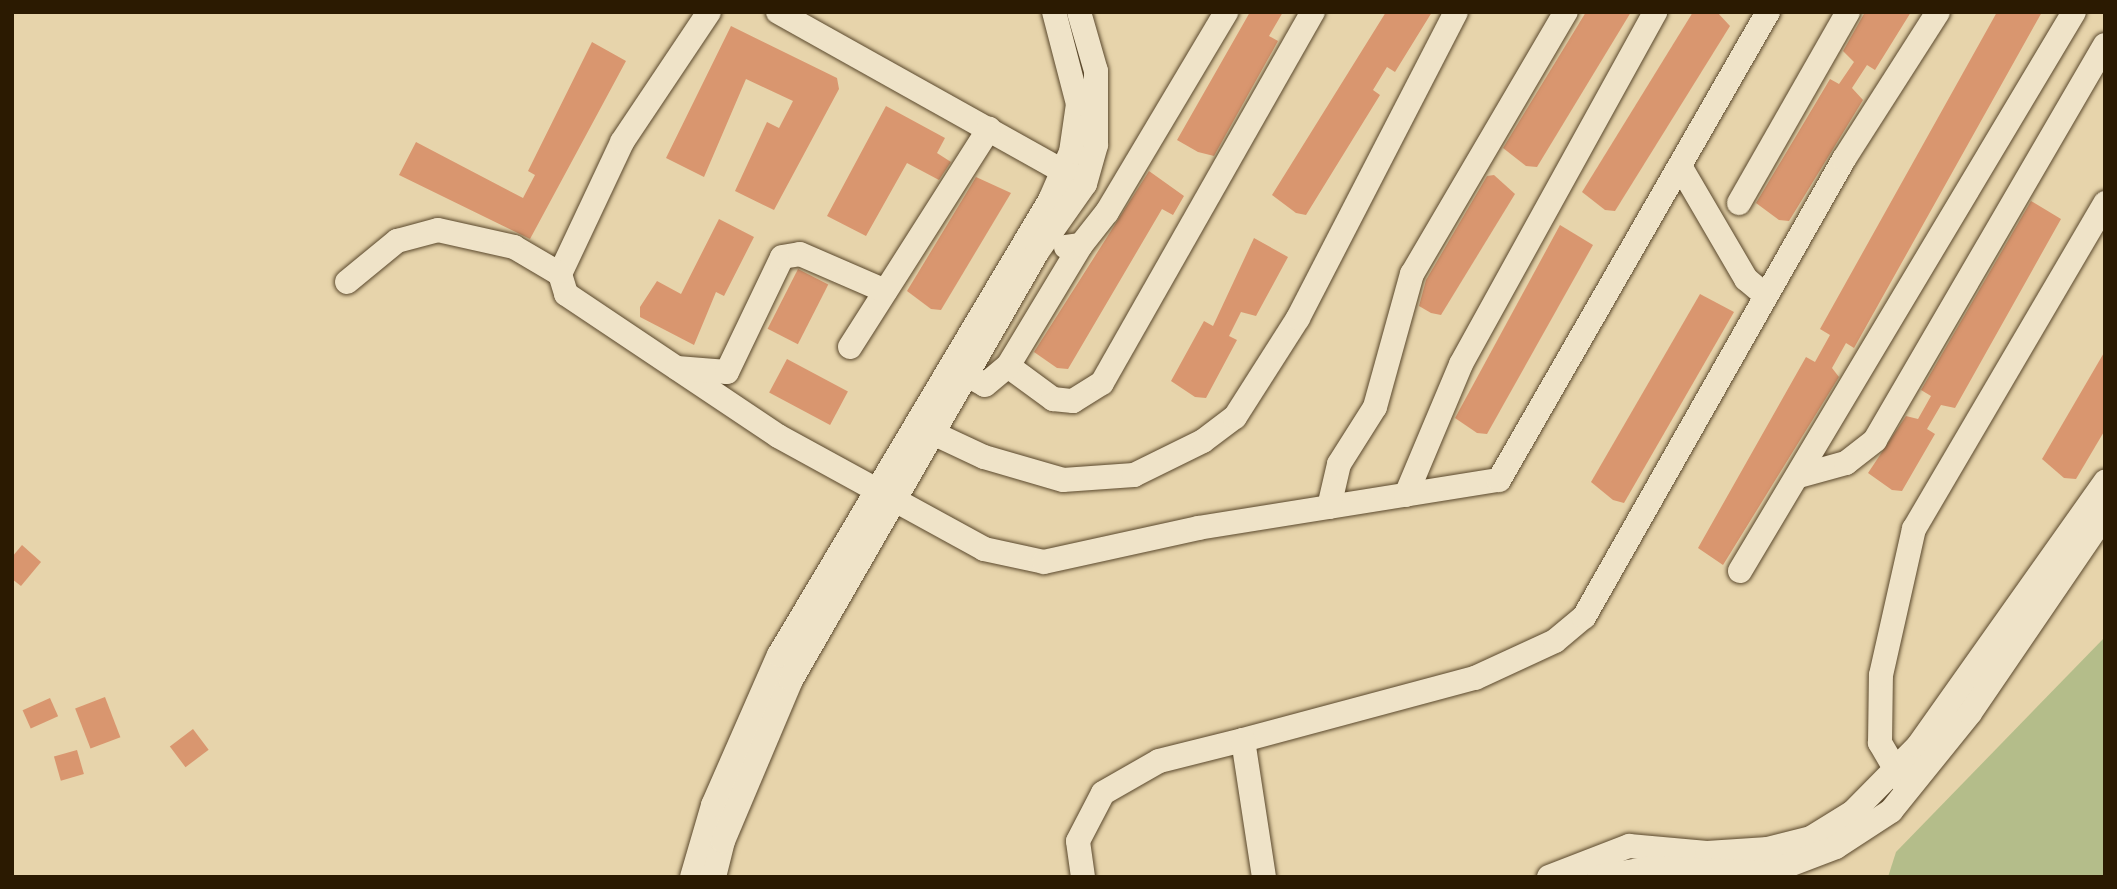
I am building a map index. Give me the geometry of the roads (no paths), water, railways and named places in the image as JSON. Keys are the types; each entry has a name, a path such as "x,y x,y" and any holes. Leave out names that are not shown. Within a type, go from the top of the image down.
{"street":[{"path":"560,274 622,142 709,12"},
{"path":"778,12 1084,184"},
{"path":"926,430 969,376 1062,172 1078,104 1054,12"},
{"path":"692,877 713,805 779,655 886,496 1027,251 1084,184 1096,145 1096,71 1079,12"},
{"path":"969,376 985,385 1008,366 1226,12"},
{"path":"1008,366 1053,399 1073,401 1102,383 1313,12"},
{"path":"926,430 1034,473 1100,479 1134,475 1203,441 1235,417 1298,318 1456,12"},
{"path":"1329,507 1339,464 1375,407 1412,274 1566,12"},
{"path":"1406,495 1461,364 1655,12"},
{"path":"347,282 397,241 438,230 514,247 560,274 566,293 674,368 886,496 984,550 1044,562 1329,507 1499,480 1768,12"},
{"path":"1739,203 1849,12"},
{"path":"1083,877 1080,831 1103,793 1158,761 1475,678 1555,641 1584,617 1766,296 1938,12"},
{"path":"1740,571 2074,12"},
{"path":"1799,476 1846,463 1875,440 2105,44"},
{"path":"850,346 989,129"},
{"path":"1680,166 1746,279 1766,296"},
{"path":"1902,781 1880,743 1881,675 1914,529 2105,203"},
{"path":"1027,251 1081,244"},
{"path":"674,368 727,372 782,257 800,254 885,291"},
{"path":"1599,877 1650,868 1768,873 1836,847 1891,811 1902,781 2105,482"},
{"path":"714,877 723,841 791,680 886,496"},
{"path":"1558,875 1629,846 1734,853 1811,838 1902,781 2105,515"},
{"path":"1243,740 1264,877"}]}
